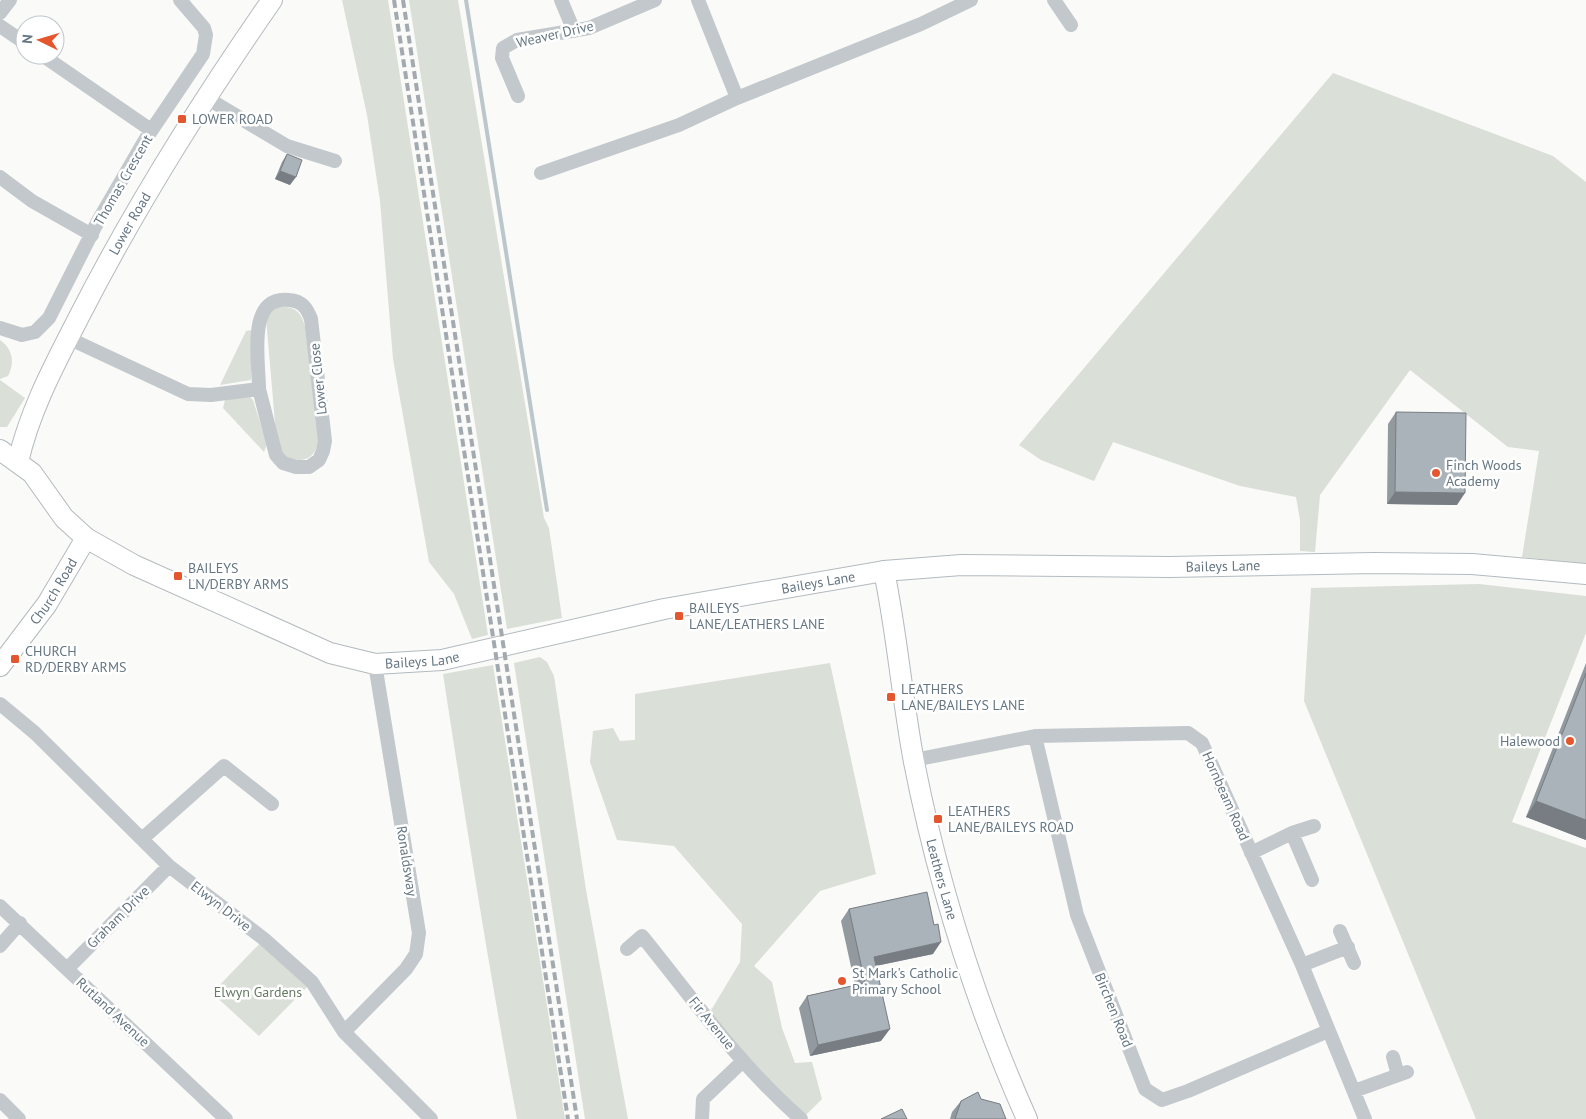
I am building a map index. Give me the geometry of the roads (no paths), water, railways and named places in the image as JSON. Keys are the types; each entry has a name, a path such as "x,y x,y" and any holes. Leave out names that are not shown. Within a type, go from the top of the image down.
{"street":[{"path":"0,13 10,0"},
{"name":"Thomas Crescent","path":"0,328 22,335 35,332 49,318 92,234 152,130 203,54 205,45 204,28 180,0"},
{"name":"Lower Road","path":"18,462 29,420 68,338 164,163 205,96 272,0"},
{"path":"561,0 574,30"},
{"name":"Weaver Drive","path":"518,96 502,58 503,48 517,40 589,28 655,0"},
{"path":"698,0 737,98"},
{"path":"541,173 679,125 737,98 920,24 971,0"},
{"path":"1054,0 1071,24"},
{"path":"0,26 15,36"},
{"path":"57,65 152,130"},
{"path":"205,96 287,146 335,161"},
{"path":"0,177 32,201 92,234"},
{"name":"Lower Close","path":"279,300 299,303 307,308 312,319 325,441 319,460 309,468 283,463 276,455 259,388 258,323 262,310 269,303 279,300"},
{"path":"68,338 188,394 210,395 259,388"},
{"name":"Baileys Lane","path":"0,450 18,462 38,480 64,518 86,538 134,566 330,653 374,664 442,660 664,609 884,570 961,564 1170,567 1374,563 1472,564 1586,574"},
{"name":"Church Road","path":"0,666 47,604 86,538"},
{"name":"Leathers Lane","path":"884,570 914,760 927,821 951,912 991,1032 1027,1119"},
{"name":"Ronaldsway","path":"344,1032 406,969 416,954 419,933 374,664"},
{"name":"Elwyn Drive","path":"0,704 35,733 169,866 264,939 312,982 344,1032 431,1119"},
{"name":"Hornbeam Road","path":"914,760 1035,736 1188,733 1202,743 1302,965 1366,1119"},
{"name":"Birchen Road","path":"1035,736 1077,915 1145,1089 1162,1100 1188,1091 1328,1031"},
{"path":"142,839 224,766 272,804"},
{"path":"1252,853 1292,833 1314,826"},
{"path":"1292,833 1312,880"},
{"name":"Graham Drive","path":"68,969 169,866"},
{"name":"Rutland Avenue","path":"0,906 226,1119"},
{"path":"0,946 20,923"},
{"path":"1340,931 1354,963"},
{"name":"Fir Avenue","path":"627,949 642,936 743,1061 777,1098 801,1119"},
{"path":"1302,965 1348,948"},
{"path":"1354,1091 1402,1074 1393,1057"},
{"path":"702,1119 703,1099 743,1061"},
{"path":"0,1100 19,1119"}],"waterway":[{"path":"466,0 547,510"}],"railway":[{"path":"394,0 568,1119"},
{"path":"403,0 577,1119"}],"place":[{"name":"LOWER ROAD","path":"182,119"},
{"name":"Finch Woods Academy","path":"1436,473"},
{"name":"BAILEYS LN/DERBY ARMS","path":"178,576"},
{"name":"BAILEYS LANE/LEATHERS LANE","path":"679,616"},
{"name":"CHURCH RD/DERBY ARMS","path":"15,659"},
{"name":"LEATHERS LANE/BAILEYS LANE","path":"891,697"},
{"name":"Halewood","path":"1570,741"},
{"name":"LEATHERS LANE/BAILEYS ROAD","path":"938,819"},
{"name":"St Mark's Catholic Primary School","path":"842,981"}],"park label":[{"name":"Elwyn Gardens","path":"258,992"}]}
